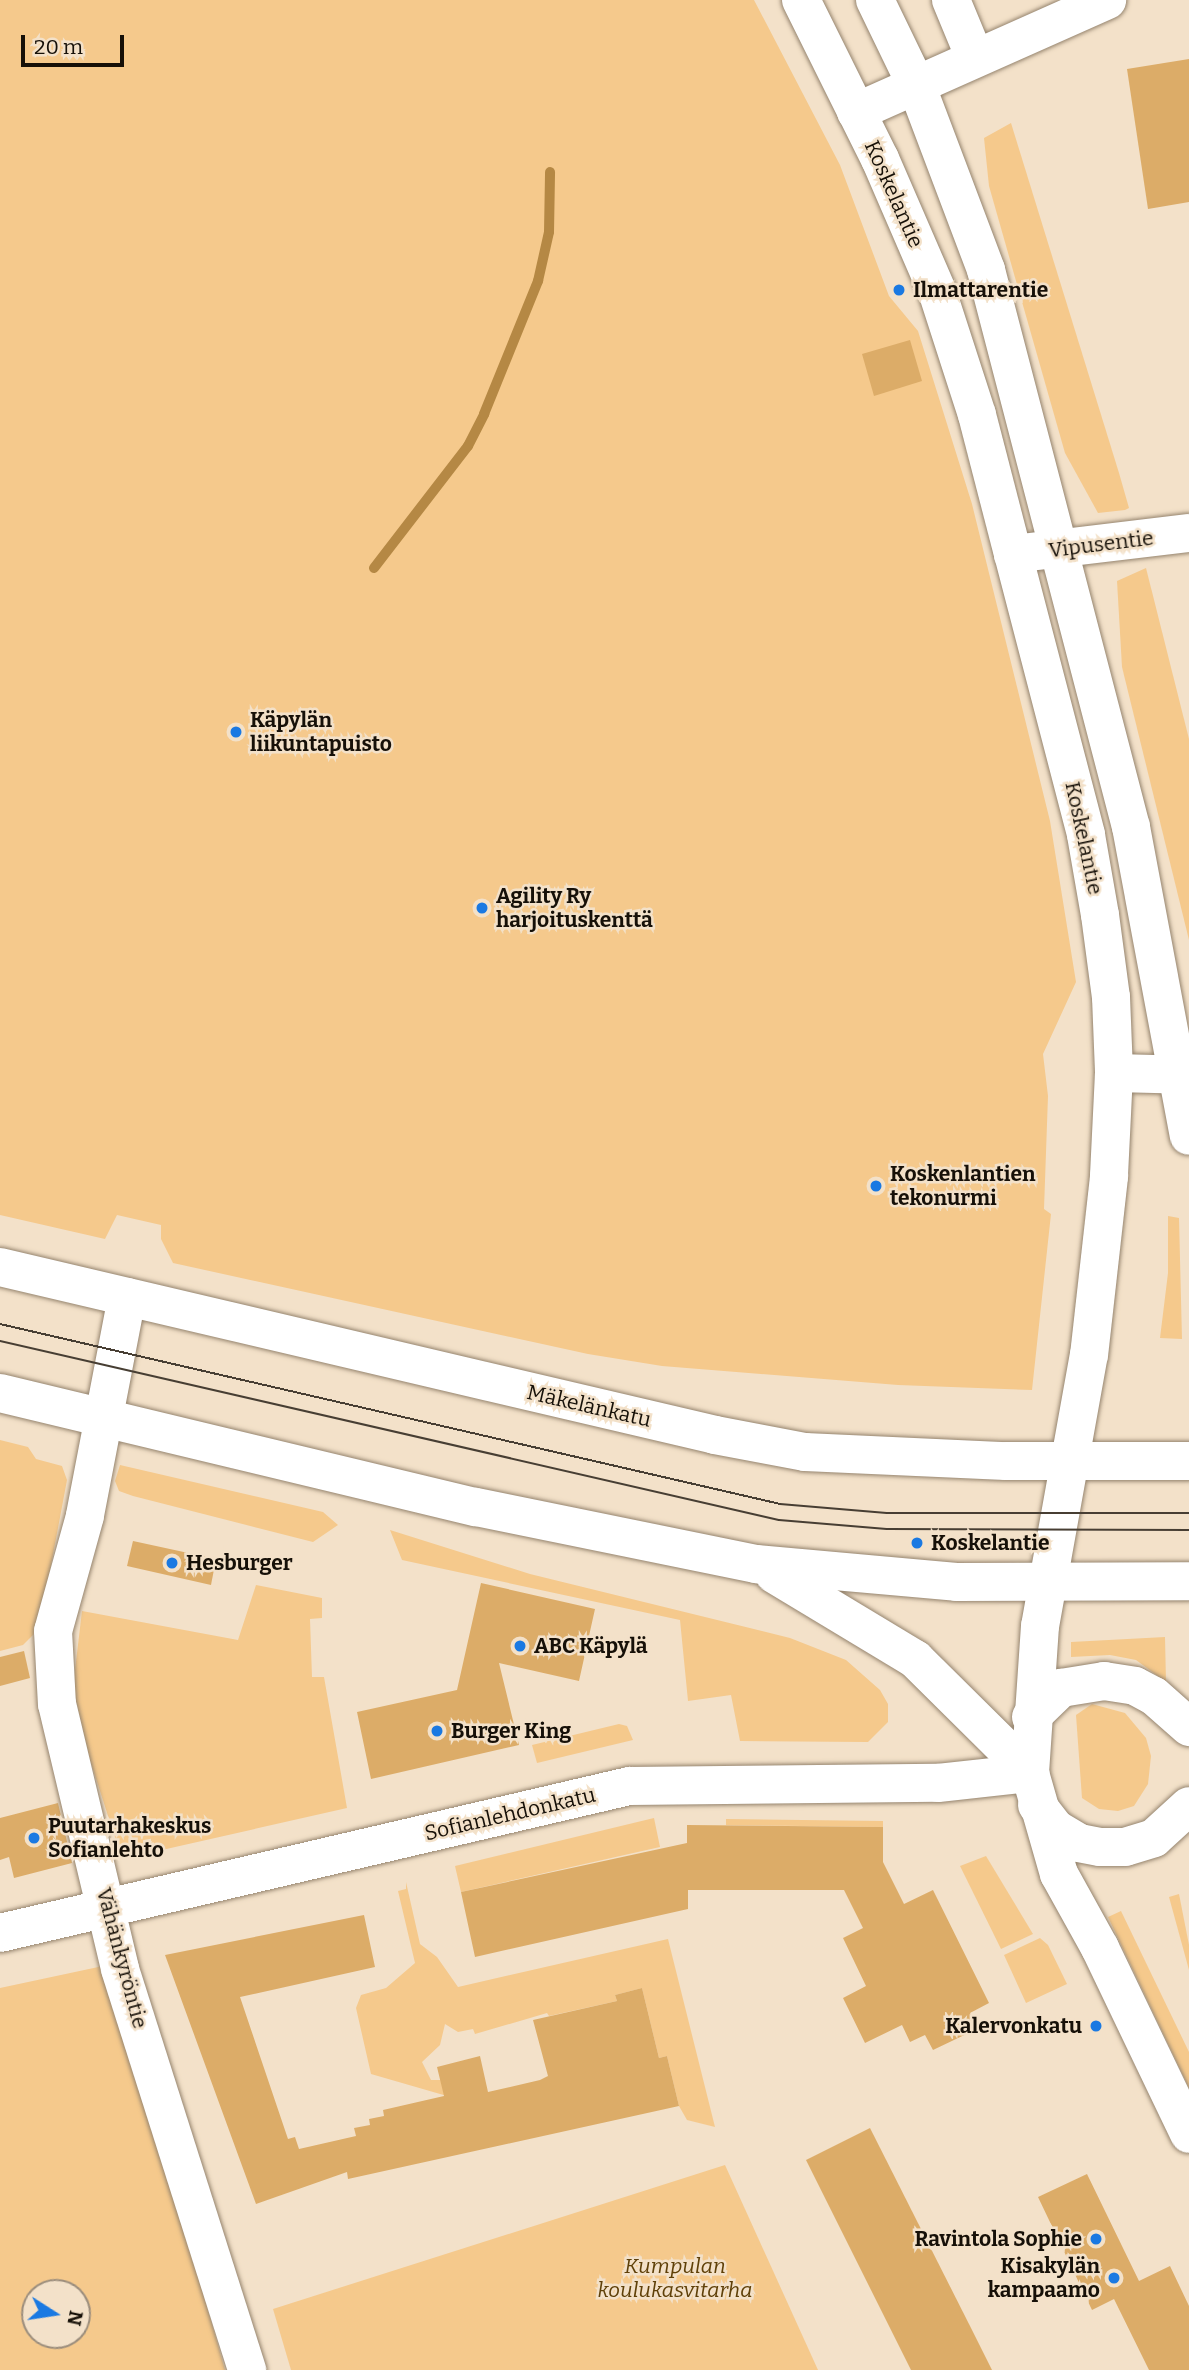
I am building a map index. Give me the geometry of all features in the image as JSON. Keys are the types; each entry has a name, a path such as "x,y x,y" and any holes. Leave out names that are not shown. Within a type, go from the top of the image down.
{"main road":[{"name":"Koskelantie","path":"801,0 856,112 937,291 977,415 1086,835 1111,997 1114,1073 1109,1177 1090,1340 1048,1583 1031,1717 1033,1788 1059,1874 1100,1948 1189,2134"},
{"path":"875,0 917,87 986,270 1061,549 1131,827 1184,1076 1189,1136"},
{"path":"951,0 975,58"},
{"path":"856,112 1107,0"},
{"name":"Vipusentie","path":"1013,554 1189,533"},
{"path":"1114,1073 1184,1076"},
{"name":"Mäkelänkatu","path":"0,1267 715,1435 805,1452 1069,1462 1189,1461"},
{"name":"Vähänkyröntie","path":"127,1297 85,1516 53,1631 57,1704 120,1969 247,2370"},
{"path":"0,1393 476,1507 756,1564 853,1576 1048,1583 1189,1581"},
{"path":"756,1564 915,1659 1033,1788 1056,1829 1079,1843 1101,1847 1135,1845 1154,1838 1189,1806"},
{"path":"1031,1717 1062,1688 1104,1681 1135,1686 1154,1696 1189,1727"},
{"name":"Sofianlehdonkatu","path":"0,1933 650,1783 938,1783 1033,1788"}],"green space":[{"name":"Käpylän liikuntapuisto","path":"0,0 754,0 840,165 889,296 918,331 972,504 1050,821 1076,982 1043,1054 1048,1096 1044,1209 1051,1214 1032,1390 898,1385 662,1366 588,1354 173,1263 161,1239 161,1225 117,1215 105,1239 0,1215"},
{"path":"1011,123 1119,473 1129,508 1125,510 1098,513 1065,453 989,186 984,138"},
{"path":"1146,568 1189,739 1189,940 1122,667 1117,581"},
{"path":"1168,1216 1179,1218 1182,1339 1160,1338 1168,1273"},
{"path":"0,1440 28,1447 36,1459 62,1466 67,1480 39,1629 23,1645 0,1651"},
{"path":"120,1465 323,1512 338,1525 313,1542 133,1496 119,1491 115,1481"},
{"path":"390,1530 530,1574 790,1638 846,1660 880,1690 888,1704 888,1722 868,1742 740,1741 731,1695 688,1701 680,1620 402,1560"},
{"path":"256,1585 322,1598 322,1618 310,1619 312,1677 324,1677 347,1808 122,1859 90,1760 73,1687 82,1611 238,1640"},
{"path":"1165,1637 1166,1682 1136,1660 1110,1655 1071,1657 1071,1642"},
{"path":"1092,1704 1125,1713 1146,1738 1151,1756 1148,1784 1134,1806 1118,1811 1099,1809 1082,1798 1076,1715"},
{"path":"619,1724 627,1726 633,1740 537,1763 532,1745"},
{"path":"654,1818 660,1847 461,1892 455,1866"},
{"path":"726,1819 883,1821 883,1827 726,1825"},
{"path":"986,1856 1033,1934 1001,1949 960,1866"},
{"path":"406,1882 420,1944 437,1957 458,1987 668,1939 715,2127 687,2120 679,2106 667,2056 659,2058 642,1988 615,1995 617,2001 549,2016 547,2013 475,2034 473,2029 458,2032 445,2024 440,2045 422,2062 431,2080 451,2080 447,2096 371,2074 356,2008 361,1995 386,1988 415,1963 398,1891 406,1889"},
{"path":"1179,1894 1189,1945 1189,1970 1169,1897"},
{"path":"1121,1911 1189,2052 1189,2088 1108,1917"},
{"path":"1040,1938 1048,1945 1067,1984 1026,2003 1004,1955"},
{"path":"103,1966 181,2215 225,2370 0,2370 0,1988"},
{"name":"Kumpulan koulukasvitarha","path":"725,2165 818,2370 291,2370 273,2309"}],"building":[{"path":"1189,59 1189,202 1148,209 1127,69"},
{"path":"910,340 922,381 874,396 862,354"},
{"name":"Hesburger","path":"133,1541 216,1559 211,1585 127,1566"},
{"path":"481,1583 595,1609 579,1681 499,1663 519,1745 371,1779 357,1712 457,1690"},
{"path":"24,1651 30,1678 0,1686 0,1657"},
{"name":"Puutarhakeskus Sofianlehto","path":"58,1803 72,1863 14,1878 9,1857 0,1860 0,1818"},
{"path":"687,1825 883,1827 883,1862 904,1904 933,1890 989,2003 970,2013 977,2029 933,2050 925,2035 910,2042 902,2025 865,2043 843,1998 866,1986 843,1938 863,1928 844,1890 688,1890 688,1909 475,1957 461,1892 687,1843"},
{"path":"364,1915 375,1967 240,1997 288,2139 295,2137 299,2149 356,2136 354,2128 370,2125 369,2119 384,2116 383,2110 444,2096 437,2067 480,2056 488,2092 540,2080 548,2076 533,2020 617,2001 615,1995 642,1988 659,2058 667,2056 679,2106 348,2179 347,2172 256,2204 165,1955"},
{"path":"870,2128 992,2370 911,2370 806,2160"},
{"path":"1087,2174 1139,2281 1170,2266 1189,2306 1189,2370 1149,2370 1114,2299 1092,2310 1038,2197"}],"waterway":[{"path":"374,568 468,446 484,414 538,281 549,232 550,172"}],"tram line":[{"path":"0,1324 780,1504 887,1513 1189,1513"},
{"path":"0,1341 779,1520 887,1529 1189,1530"}],"place":[{"name":"Ilmattarentie","path":"899,290"},
{"name":"Käpylän liikuntapuisto","path":"236,732"},
{"name":"Agility Ry harjoituskenttä","path":"482,908"},
{"name":"Koskenlantien tekonurmi","path":"876,1186"},
{"name":"Koskelantie","path":"917,1543"},
{"name":"Hesburger","path":"172,1563"},
{"name":"ABC Käpylä","path":"520,1646"},
{"name":"Burger King","path":"437,1731"},
{"name":"Puutarhakeskus Sofianlehto","path":"34,1838"},
{"name":"Kalervonkatu","path":"1096,2026"},
{"name":"Ravintola Sophie","path":"1096,2239"},
{"name":"Kisakylän kampaamo","path":"1114,2278"}]}
